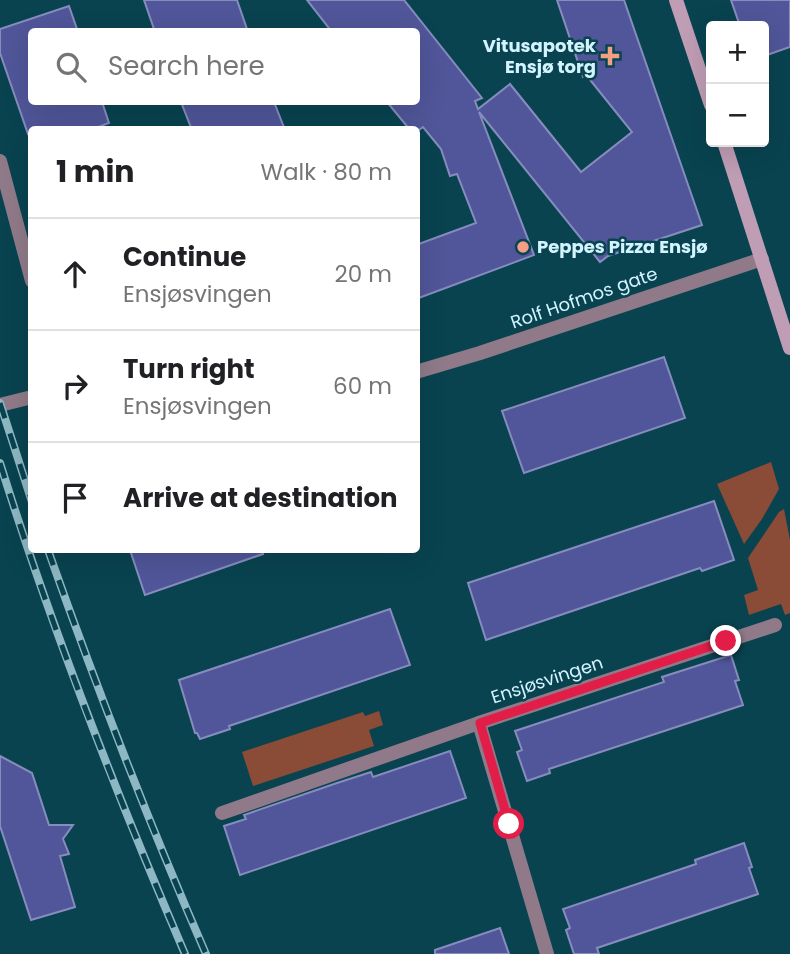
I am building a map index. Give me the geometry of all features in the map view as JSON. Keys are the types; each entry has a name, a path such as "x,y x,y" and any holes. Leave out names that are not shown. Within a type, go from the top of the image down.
{"main road":[{"path":"676,0 706,90"},
{"path":"725,147 790,348"}],"street":[{"path":"0,161 28,266"},
{"name":"Rolf Hofmos gate","path":"420,371 762,258"},
{"path":"0,405 28,398"},
{"name":"Ensjøsvingen","path":"547,954 480,723 775,625"},
{"path":"222,813 480,723"}],"shaded area":[{"path":"771,462 779,489 744,544 717,484"},
{"path":"784,509 790,540 790,613 785,615 781,604 749,615 744,595 758,590 748,558 779,512"},
{"path":"379,711 383,725 369,730 374,746 253,786 242,752 363,712 365,716"}],"building":[{"path":"144,0 237,0 247,28 154,28"},
{"path":"307,0 404,0 482,98 475,101 478,109 510,84 581,172 632,132 587,76 583,77 557,0 624,0 702,225 608,256 600,262 479,112 534,255 420,298 420,244 476,223 457,174 450,176 441,149 423,127 420,129 420,126 407,126 389,105 420,105 420,28 329,28"},
{"path":"731,0 790,0 790,47 769,54 769,21 738,21"},
{"path":"69,6 77,28 28,28 28,105 103,105 109,123 101,126 28,126 28,134 0,53 0,29"},
{"path":"182,105 275,105 283,126 190,126"},
{"path":"664,357 685,418 524,473 502,411"},
{"path":"714,501 734,560 702,571 700,568 486,640 468,583"},
{"path":"131,553 263,553 263,554 145,595"},
{"path":"390,609 410,665 229,726 230,729 200,739 195,733 179,680"},
{"path":"731,655 739,680 735,681 743,705 549,769 550,773 527,781 517,752 522,750 515,731 664,682 662,677"},
{"path":"450,751 466,798 240,875 224,826 246,819 244,815 337,783 371,772 373,777"},
{"path":"0,756 32,773 49,825 73,825 63,839 69,854 60,856 75,907 31,920 0,826"},
{"path":"744,843 758,894 597,948 599,954 574,954 566,930 570,928 563,909 696,864 695,860"},
{"path":"500,928 509,954 435,954 435,950"}],"railway":[{"path":"0,403 28,490"},
{"path":"0,463 28,549"},
{"path":"29,553 86,711 185,954"},
{"path":"49,553 123,753 206,954"}],"place":[{"name":"Vitusapotek Ensjø torg","path":"610,56"},
{"name":"Peppes Pizza Ensjø","path":"523,247"}],"route":[{"path":"509,824 480,723 726,641"}]}
